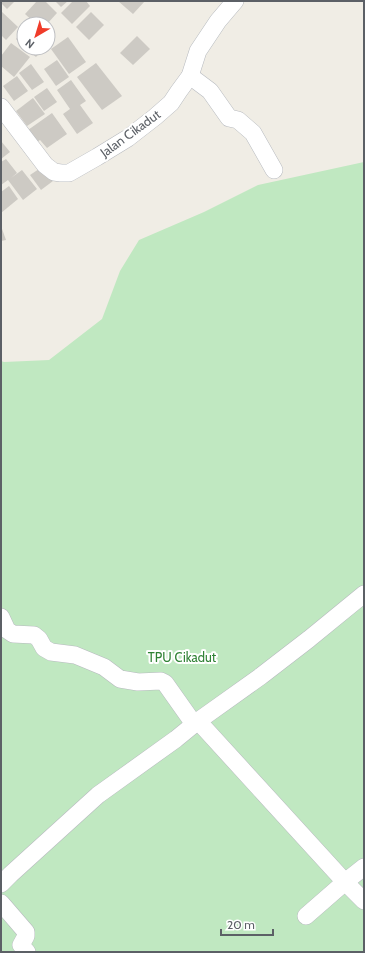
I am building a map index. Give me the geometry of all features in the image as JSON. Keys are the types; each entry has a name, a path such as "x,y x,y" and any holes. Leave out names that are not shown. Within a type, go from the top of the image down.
{"street":[{"name":"Jalan Cikadut","path":"1,107 45,165 54,172 69,173 128,138 171,103 190,76 198,51 218,21 235,1"},
{"path":"190,76 210,90 229,118 238,120 253,133 274,170"},
{"path":"1,884 98,796 196,722 261,676 364,594"},
{"path":"1,617 7,630 13,634 34,636 39,639 44,648 51,652 75,655 104,668 120,679 138,682 161,681 165,684 196,722 364,901"},
{"path":"306,916 364,867"},
{"path":"1,903 26,932 26,936 21,945 27,952"}],"green space":[{"name":"TPU Cikadut","path":"364,162 364,952 1,952 1,361 49,360 102,319 120,271 139,240 204,212 258,185"}],"building":[{"path":"1,1 15,1 7,9"},
{"path":"37,1 45,1 57,13 54,16 27,16 25,14"},
{"path":"55,1 68,1 61,7"},
{"path":"73,1 86,1 90,6 72,24 61,13"},
{"path":"118,1 145,1 133,14"},
{"path":"1,11 16,25 16,29 6,40 1,35"},
{"path":"91,12 104,25 89,40 76,27"},
{"path":"137,36 150,49 133,65 120,53"},
{"path":"68,37 86,62 69,74 56,56 56,45"},
{"path":"11,43 16,47 16,56 30,57 14,77 1,66 1,56"},
{"path":"57,60 69,77 56,86 44,69"},
{"path":"96,63 122,96 102,110 77,77"},
{"path":"31,64 44,82 32,90 19,73"},
{"path":"17,76 28,91 14,101 3,86"},
{"path":"71,80 86,101 80,105 93,123 77,134 63,114 70,109 57,90"},
{"path":"47,88 57,102 44,111 34,97"},
{"path":"33,98 45,114 27,126 16,111"},
{"path":"52,113 67,134 47,148 40,140 37,142 28,130"},
{"path":"1,141 10,152 1,159"},
{"path":"6,159 17,173 11,178 22,170 37,189 23,200 8,180 1,185 1,162"},
{"path":"42,167 53,181 41,190 30,175"},
{"path":"9,186 18,199 1,213 1,192"},
{"path":"1,226 6,240 1,241"}]}
